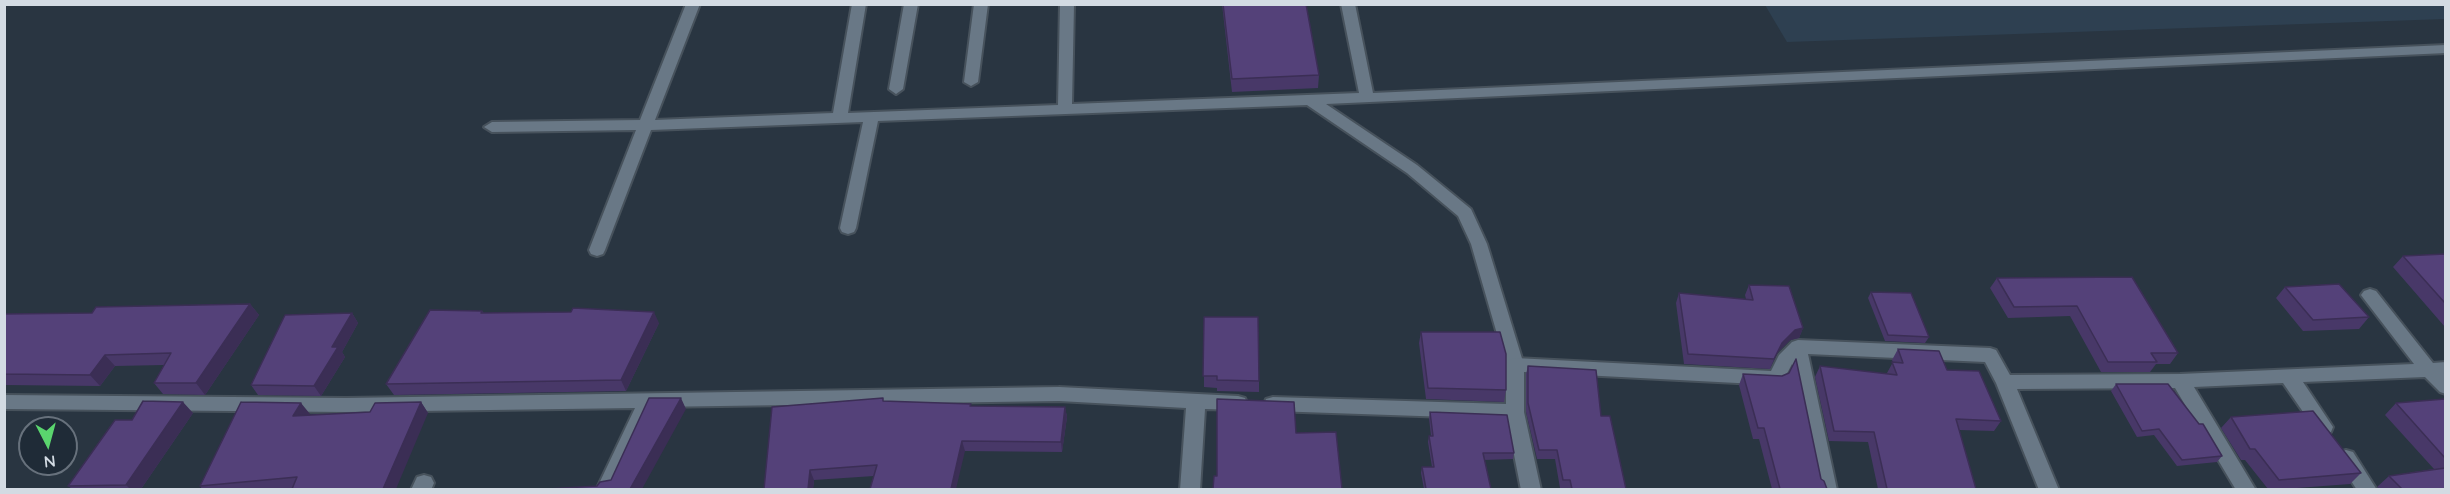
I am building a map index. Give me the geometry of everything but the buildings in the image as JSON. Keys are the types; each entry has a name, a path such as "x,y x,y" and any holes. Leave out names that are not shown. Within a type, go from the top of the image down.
{"street":[{"path":"597,250 648,125 693,4"},
{"path":"840,118 859,4"},
{"path":"896,89 911,4"},
{"path":"971,82 981,4"},
{"path":"1065,109 1067,4"},
{"path":"1348,4 1367,98"},
{"path":"492,127 648,125 1367,98 2445,49"},
{"path":"1311,100 1412,169 1465,213 1479,244 1515,365 1515,412 1532,489"},
{"path":"848,228 871,117"},
{"path":"2370,296 2437,369 2445,387"},
{"path":"1515,365 1776,378 1785,360 1798,347 1990,355 2005,382 2049,489"},
{"path":"1798,347 1827,489"},
{"path":"2005,382 2180,381 2437,369"},
{"path":"2288,376 2368,489"},
{"path":"2180,381 2247,489"},
{"path":"4,402 346,405 1059,394 1515,412"},
{"path":"605,489 647,401"},
{"path":"1190,489 1196,401"}],"shaded area":[{"path":"2445,4 2445,19 1787,42 1765,5"}]}
